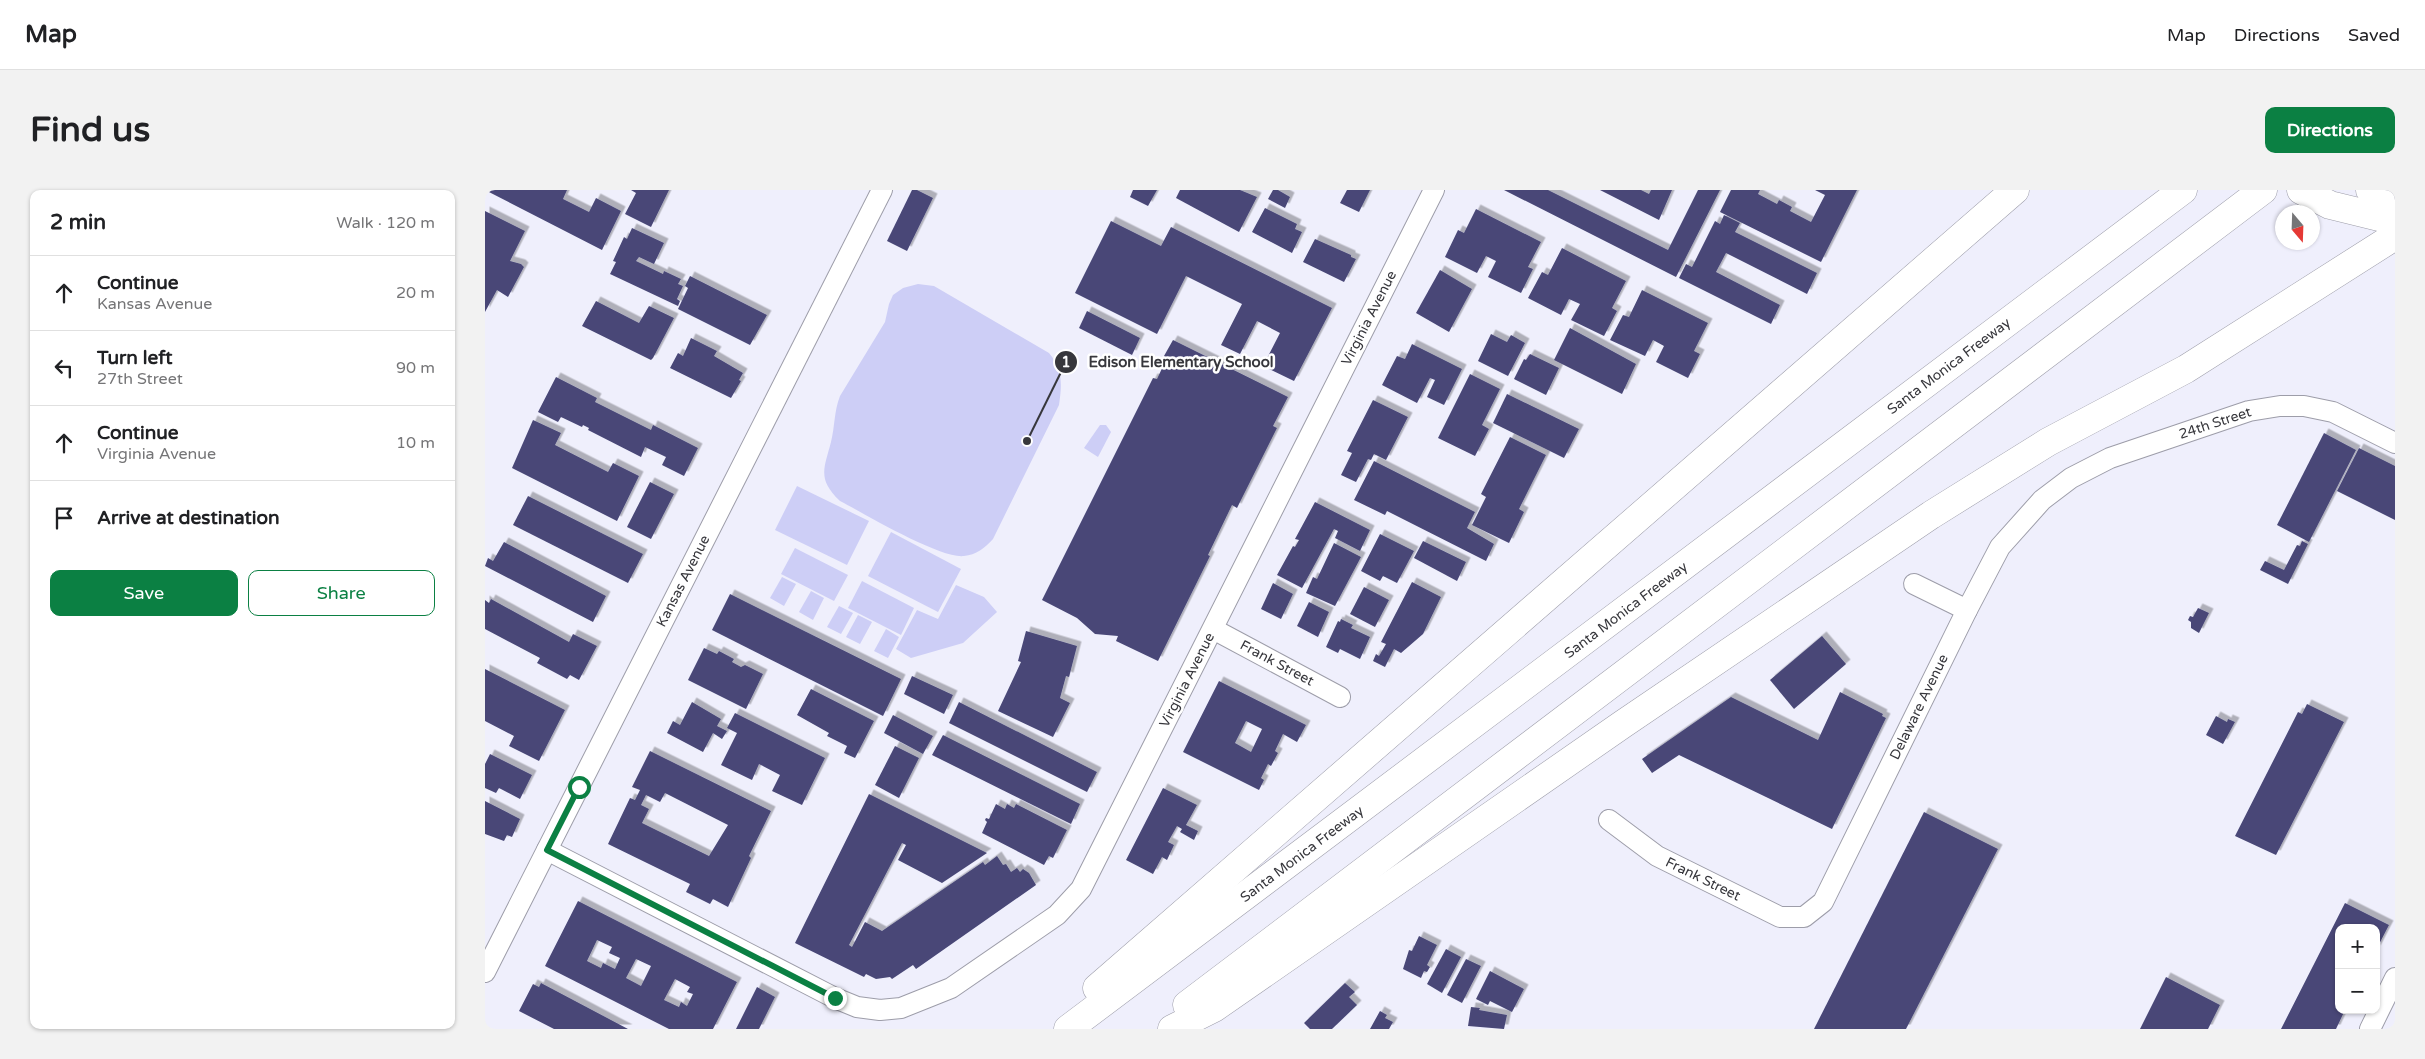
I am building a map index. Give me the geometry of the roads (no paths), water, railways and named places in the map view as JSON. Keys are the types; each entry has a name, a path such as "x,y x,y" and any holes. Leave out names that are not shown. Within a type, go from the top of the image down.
{"main road":[{"path":"1051,1029 2015,190"},
{"name":"Santa Monica Freeway","path":"1068,1029 2183,190"},
{"path":"1156,1029 1479,782 2263,190"},
{"path":"2301,190 2330,205 2395,221"},
{"path":"2370,190 2395,212"},
{"path":"1172,1029 1214,1008 1623,724 1931,515 2048,442 2186,368 2395,236"}],"street":[{"name":"Kansas Avenue","path":"485,972 882,190"},
{"name":"Virginia Avenue","path":"547,850 810,986 857,1007 880,1010 901,1008 951,988 1057,915 1081,889 1434,190"},
{"name":"24th Street","path":"2041,500 2071,478 2111,458 2249,411 2280,406 2304,406 2333,412 2395,443"},
{"name":"Delaware Avenue","path":"1804,917 1823,902 2000,547 2041,500"},
{"path":"1914,584 1967,610"},
{"name":"Frank Street","path":"1213,629 1340,697"},
{"name":"Frank Street","path":"1609,820 1657,856 1780,917 1804,917"},
{"path":"2369,1029 2395,978"}],"place":[{"name":"Edison Elementary School","path":"1027,441"}]}
